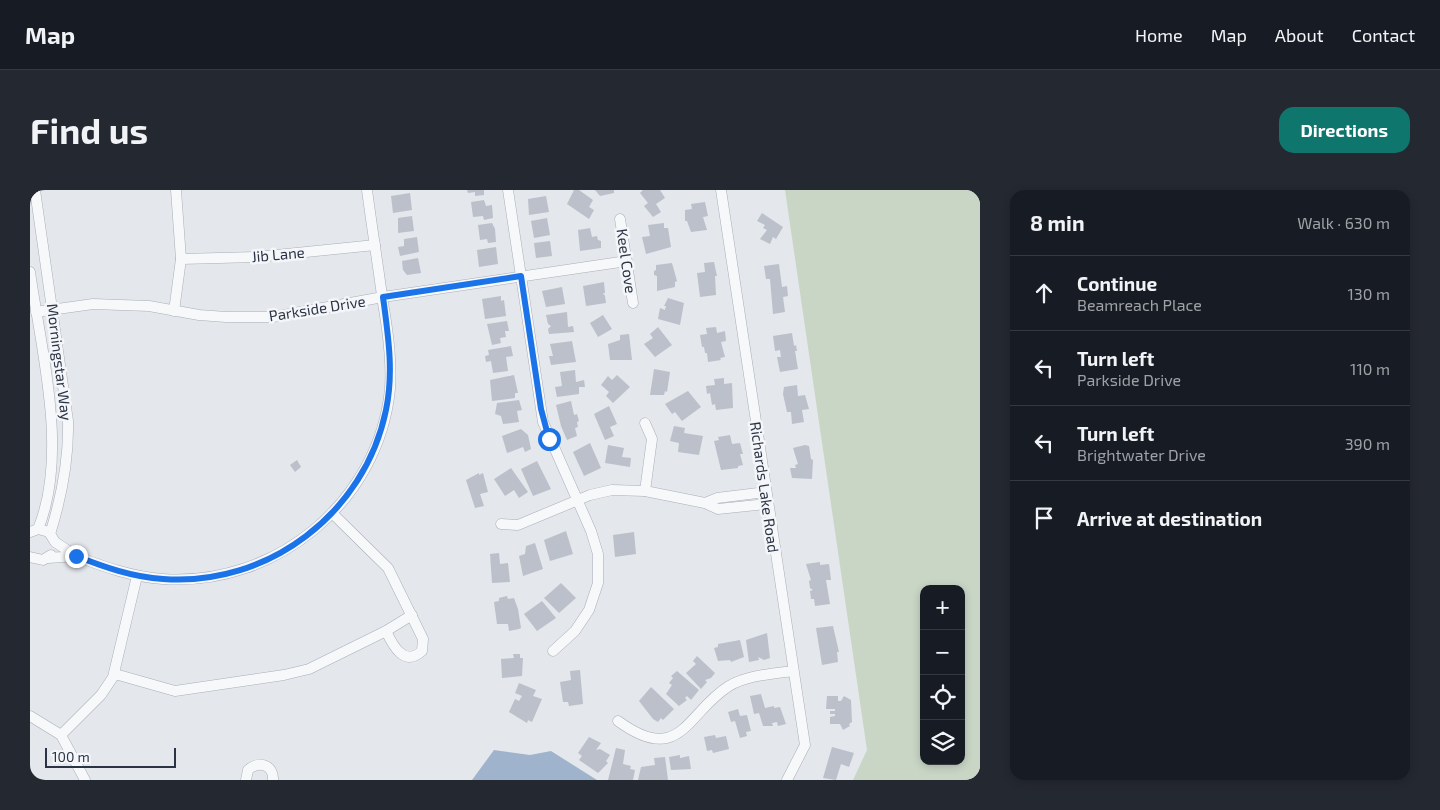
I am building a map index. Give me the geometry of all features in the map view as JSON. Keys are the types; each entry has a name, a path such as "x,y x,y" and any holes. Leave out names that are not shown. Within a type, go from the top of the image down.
{"street":[{"name":"Morningstar Way","path":"35,190 68,421 68,455 62,495 52,538 54,549 39,558"},
{"path":"174,311 181,260 176,190"},
{"path":"34,531 52,538 76,556 137,576 192,580 246,569 292,547 332,514 349,494 370,459 386,410 390,354 367,190"},
{"path":"508,190 543,422 594,540 598,554 598,584 595,597 582,623 553,651"},
{"name":"Richards Lake Road","path":"721,190 805,745 787,780"},
{"name":"Keel Cove","path":"620,218 633,303"},
{"name":"Jib Lane","path":"181,260 256,257 375,244"},
{"name":"Parkside Drive","path":"36,312 93,304 149,306 226,318 273,317 383,297 627,261"},
{"name":"Morningstar Way","path":"30,272 53,430 49,491 34,531"},
{"path":"644,491 652,438 645,423"},
{"path":"501,524 518,525 577,500 612,490 644,491 705,503 718,509 768,504"},
{"path":"705,503 717,498 766,492"},
{"path":"332,514 388,568 423,638 424,644 418,654 410,657 403,656 397,651 386,631"},
{"path":"30,568 39,558 76,556"},
{"path":"61,735 101,695 115,674 137,576"},
{"path":"115,674 175,691 284,675 309,669 386,631 412,615"},
{"path":"618,721 643,737 660,738 670,736 690,724 729,686 750,678 793,671"},
{"path":"30,716 61,735 85,780"},
{"path":"246,780 248,770 254,765 260,764 266,765 272,770 273,780"}],"green space":[{"path":"785,190 980,190 980,780 853,780 867,750"}],"water":[{"path":"494,750 530,755 551,751 597,780 472,780"}],"building":[{"path":"467,190 484,190 484,195 475,196 475,192 468,193"},
{"path":"574,190 579,190 593,200 589,207 594,210 589,219 567,204"},
{"path":"595,190 614,190 614,193 600,196"},
{"path":"643,190 660,190 665,198 656,204 661,212 653,217 644,206 648,203 640,193"},
{"path":"410,193 412,210 393,213 391,196"},
{"path":"546,196 549,212 529,215 528,199"},
{"path":"484,200 486,206 492,205 493,218 484,220 483,216 473,217 471,202"},
{"path":"705,202 708,216 703,217 707,230 691,232 687,221 685,221 685,210 692,209 691,204"},
{"path":"762,213 783,227 776,239 773,237 770,244 760,239 767,230 763,228 765,225 757,221"},
{"path":"412,216 414,231 398,233 398,218"},
{"path":"547,218 550,235 534,238 531,221"},
{"path":"492,223 495,229 496,242 488,243 487,239 480,240 478,225"},
{"path":"664,223 664,228 668,228 671,247 646,254 642,237 650,236 648,225"},
{"path":"590,228 592,237 597,236 598,240 601,241 601,248 580,251 578,230"},
{"path":"417,237 419,252 400,256 398,247 404,246 404,239"},
{"path":"550,241 552,256 536,258 534,243"},
{"path":"496,247 498,264 479,267 477,250"},
{"path":"418,258 421,273 407,275 403,270 402,261"},
{"path":"714,262 717,276 715,276 716,295 700,297 697,273 705,272 704,263"},
{"path":"672,263 677,281 675,282 675,287 657,291 657,276 654,275 656,265"},
{"path":"779,264 782,287 787,286 788,296 783,297 785,312 773,314 770,279 766,279 764,266"},
{"path":"604,282 605,293 603,293 606,303 586,306 583,286"},
{"path":"562,287 565,304 546,307 542,291"},
{"path":"501,296 501,301 504,300 506,316 485,319 482,299"},
{"path":"668,298 684,303 680,325 658,319 660,308 665,310 666,306 664,306"},
{"path":"567,312 568,327 573,326 574,332 549,334 548,329 551,326 548,324 546,315"},
{"path":"603,315 612,329 598,337 590,323"},
{"path":"507,321 509,331 505,331 506,337 500,338 501,343 492,345 487,324"},
{"path":"658,327 672,345 655,357 644,344 653,338 650,334"},
{"path":"716,327 717,333 725,331 726,341 721,342 725,357 720,358 721,360 708,362 707,353 705,353 704,347 702,347 700,335 707,334 706,328"},
{"path":"792,333 794,346 796,345 797,351 795,351 798,369 780,372 777,357 781,357 780,350 775,351 773,336"},
{"path":"629,334 632,360 610,360 608,344 620,340 620,335"},
{"path":"572,341 576,362 551,365 549,356 553,356 550,344"},
{"path":"511,346 513,356 506,357 508,371 493,373 491,361 486,362 485,356 489,355 488,350"},
{"path":"654,369 670,372 667,392 665,391 664,395 650,395"},
{"path":"575,370 576,382 584,380 585,387 579,387 579,394 557,397 555,387 562,386 560,372"},
{"path":"514,375 518,393 515,393 515,398 492,401 490,380"},
{"path":"617,375 630,387 613,403 606,396 609,392 601,385 608,376 612,380"},
{"path":"724,378 724,384 732,383 733,408 716,410 715,404 712,405 710,393 707,394 706,386 715,385 714,379"},
{"path":"797,385 798,396 805,395 809,409 802,410 804,422 792,424 791,412 787,412 783,394 784,387"},
{"path":"688,391 701,407 682,421 675,412 672,414 665,404"},
{"path":"519,400 522,410 517,411 519,422 503,424 501,416 495,414 497,403"},
{"path":"571,401 574,415 577,414 579,421 577,422 578,427 575,428 577,436 567,440 561,426 556,405"},
{"path":"609,406 617,424 610,427 614,436 605,440 594,414"},
{"path":"674,426 685,428 684,433 703,436 699,455 678,452 679,443 670,441"},
{"path":"521,429 528,435 531,449 525,452 523,447 507,453 502,436"},
{"path":"730,435 732,444 740,443 743,465 738,466 738,468 721,470 714,441 719,440 718,437"},
{"path":"590,443 601,468 584,476 573,452"},
{"path":"608,445 624,448 622,457 631,458 630,467 605,463"},
{"path":"809,446 811,459 813,460 812,479 792,478 790,468 796,468 795,465 798,464 793,448"},
{"path":"297,460 301,467 295,472 290,465"},
{"path":"537,461 551,489 533,496 521,469"},
{"path":"511,468 528,492 519,498 514,490 505,496 494,479"},
{"path":"479,473 479,475 483,473 488,492 480,494 484,506 475,508 466,480"},
{"path":"566,531 573,554 550,561 544,540"},
{"path":"634,532 636,554 615,557 613,535"},
{"path":"535,543 543,569 523,576 519,556 525,554 526,546"},
{"path":"499,553 500,564 508,563 510,582 492,583 490,554"},
{"path":"820,562 820,565 829,564 831,580 826,580 830,604 815,606 814,599 811,599 810,591 813,590 810,588 809,581 811,580 806,564"},
{"path":"561,583 576,598 559,613 544,598"},
{"path":"507,596 508,599 514,598 518,609 521,628 519,629 509,631 508,624 497,624 494,602 499,601 499,598"},
{"path":"542,601 556,618 537,631 524,614"},
{"path":"833,626 839,652 837,652 838,662 822,665 816,628"},
{"path":"767,633 770,658 764,660 758,657 759,660 749,662 746,640"},
{"path":"740,640 744,657 731,662 730,660 718,661 714,648 718,647 718,644"},
{"path":"513,654 520,654 520,658 523,658 522,676 502,678 501,659 514,658"},
{"path":"697,656 715,673 711,678 705,680 707,682 701,689 686,673 696,664 693,661"},
{"path":"580,670 583,704 569,706 568,702 563,702 560,682 571,680 570,671"},
{"path":"677,671 699,690 691,700 687,696 685,698 687,700 679,706 666,694 672,685 669,683 673,678 671,676"},
{"path":"519,683 536,690 533,696 542,699 532,722 528,720 527,723 509,712 515,699 519,701 522,696 515,693"},
{"path":"651,687 674,709 663,720 661,718 658,722 653,719 639,701"},
{"path":"761,694 765,708 780,707 786,724 778,726 777,722 772,723 773,726 763,726 759,713 754,714 750,696"},
{"path":"827,696 838,696 838,701 841,701 844,696 851,700 852,722 849,724 850,726 843,730 840,724 830,724 830,717 835,716 835,714 830,714 830,711 835,711 835,709 826,709"},
{"path":"738,709 740,716 747,715 751,731 746,732 747,736 740,738 735,721 731,722 728,712"},
{"path":"715,735 716,738 726,736 729,749 713,753 712,750 707,751 704,737"},
{"path":"589,737 601,743 596,750 600,749 610,755 606,761 608,763 598,773 579,760 582,756 578,753"},
{"path":"832,747 854,753 849,767 841,764 836,780 823,778"},
{"path":"616,748 625,750 623,764 631,766 630,769 635,770 633,780 608,780"},
{"path":"680,755 680,758 689,756 691,769 671,770 669,757"},
{"path":"665,757 668,780 638,780 641,767 655,765 654,758"}],"route":[{"path":"76,556 120,572 141,577 192,580 225,575 246,569 292,547 310,534 340,505 360,478 370,459 382,428 391,373 383,297 521,276 543,422 549,439"}]}
